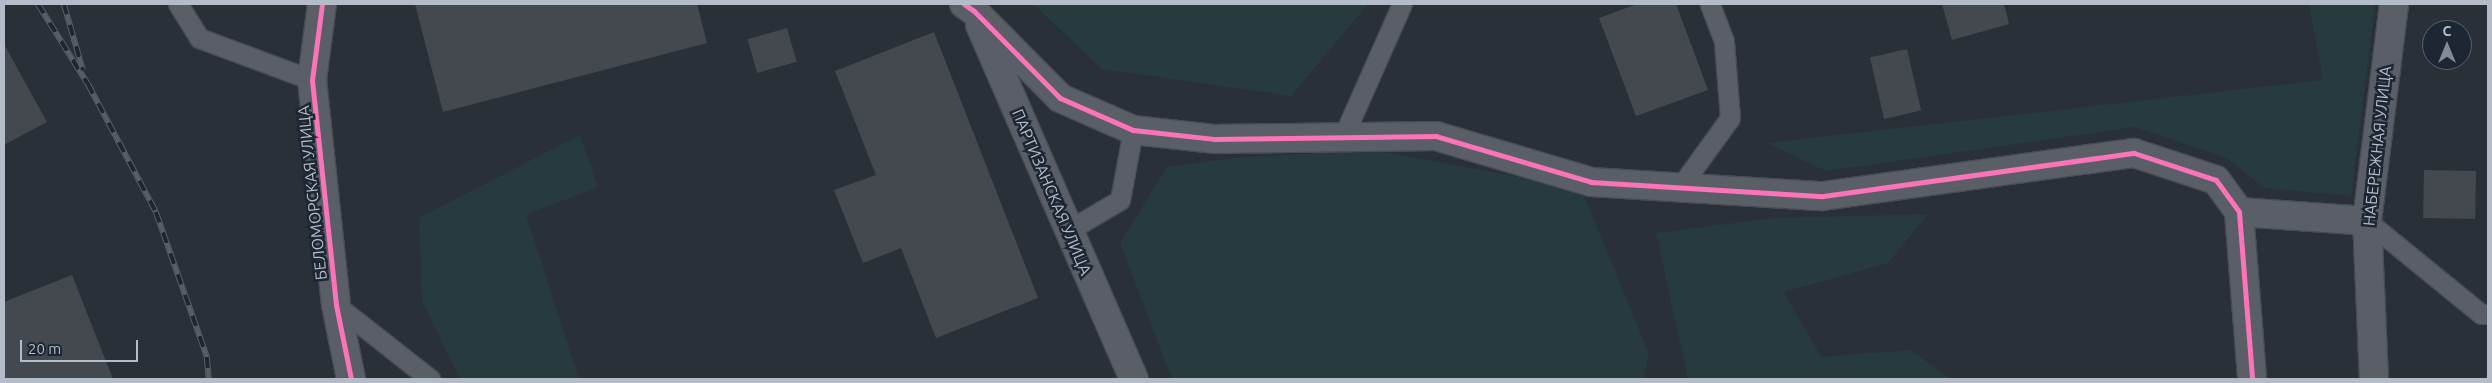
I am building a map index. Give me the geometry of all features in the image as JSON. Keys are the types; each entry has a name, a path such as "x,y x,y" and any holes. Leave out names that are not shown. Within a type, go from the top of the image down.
{"street":[{"name":"БЕЛОМОРСКАЯ УЛИЦА","path":"322,4 312,80 336,305 351,379"},
{"name":"НАБЕРЕЖНАЯ УЛИЦА","path":"2374,379 2367,221 2394,4"},
{"path":"970,6 1060,98 1133,130 1214,139 1436,136 1591,182 1823,196 2134,153 2216,180 2239,212 2252,379"},
{"name":"ПАРТИЗАНСКАЯ УЛИЦА","path":"970,6 1134,379"},
{"path":"2239,212 2367,221"}],"lane":[{"path":"178,4 199,38 312,80"},
{"path":"1343,137 1402,4"},
{"path":"1680,187 1730,118 1724,41 1710,4"},
{"path":"1069,230 1120,200 1133,130"},
{"path":"2367,221 2481,314 2488,314"},
{"path":"336,305 430,379"}],"green space":[{"path":"1033,4 1368,4 1291,96 1102,69"},
{"path":"2309,4 2375,4 2351,196 2264,188 2227,158 2135,127 1826,171 1767,143 2323,80"},
{"path":"580,135 598,187 526,215 579,379 460,379 422,301 419,218"},
{"path":"1372,150 1581,188 1649,354 1643,379 1172,379 1120,243 1167,167 1245,157"},
{"path":"1928,214 1888,263 1784,292 1821,357 1911,350 1950,379 1688,379 1656,233 1774,218"}],"building":[{"path":"415,4 697,4 707,43 443,112"},
{"path":"1637,4 1676,4 1708,90 1636,116 1599,18"},
{"path":"1942,4 2004,4 2009,24 1952,40"},
{"path":"787,28 797,62 757,73 748,39"},
{"path":"934,32 1038,298 936,338 901,248 863,263 834,190 876,175 835,71"},
{"path":"4,44 47,122 4,145"},
{"path":"1907,49 1921,110 1884,119 1870,58"},
{"path":"2424,170 2476,171 2475,219 2423,218"},
{"path":"72,275 113,379 4,379 4,302"}],"railway":[{"path":"38,4 88,84 156,212 207,357 209,379"},
{"path":"64,4 83,70"}],"cycle path":[{"path":"322,4 312,80 336,305 351,379"},
{"path":"964,4 974,11 1060,98 1133,130 1214,139 1436,136 1591,182 1823,196 2134,153 2216,180 2239,212 2252,379"}]}
